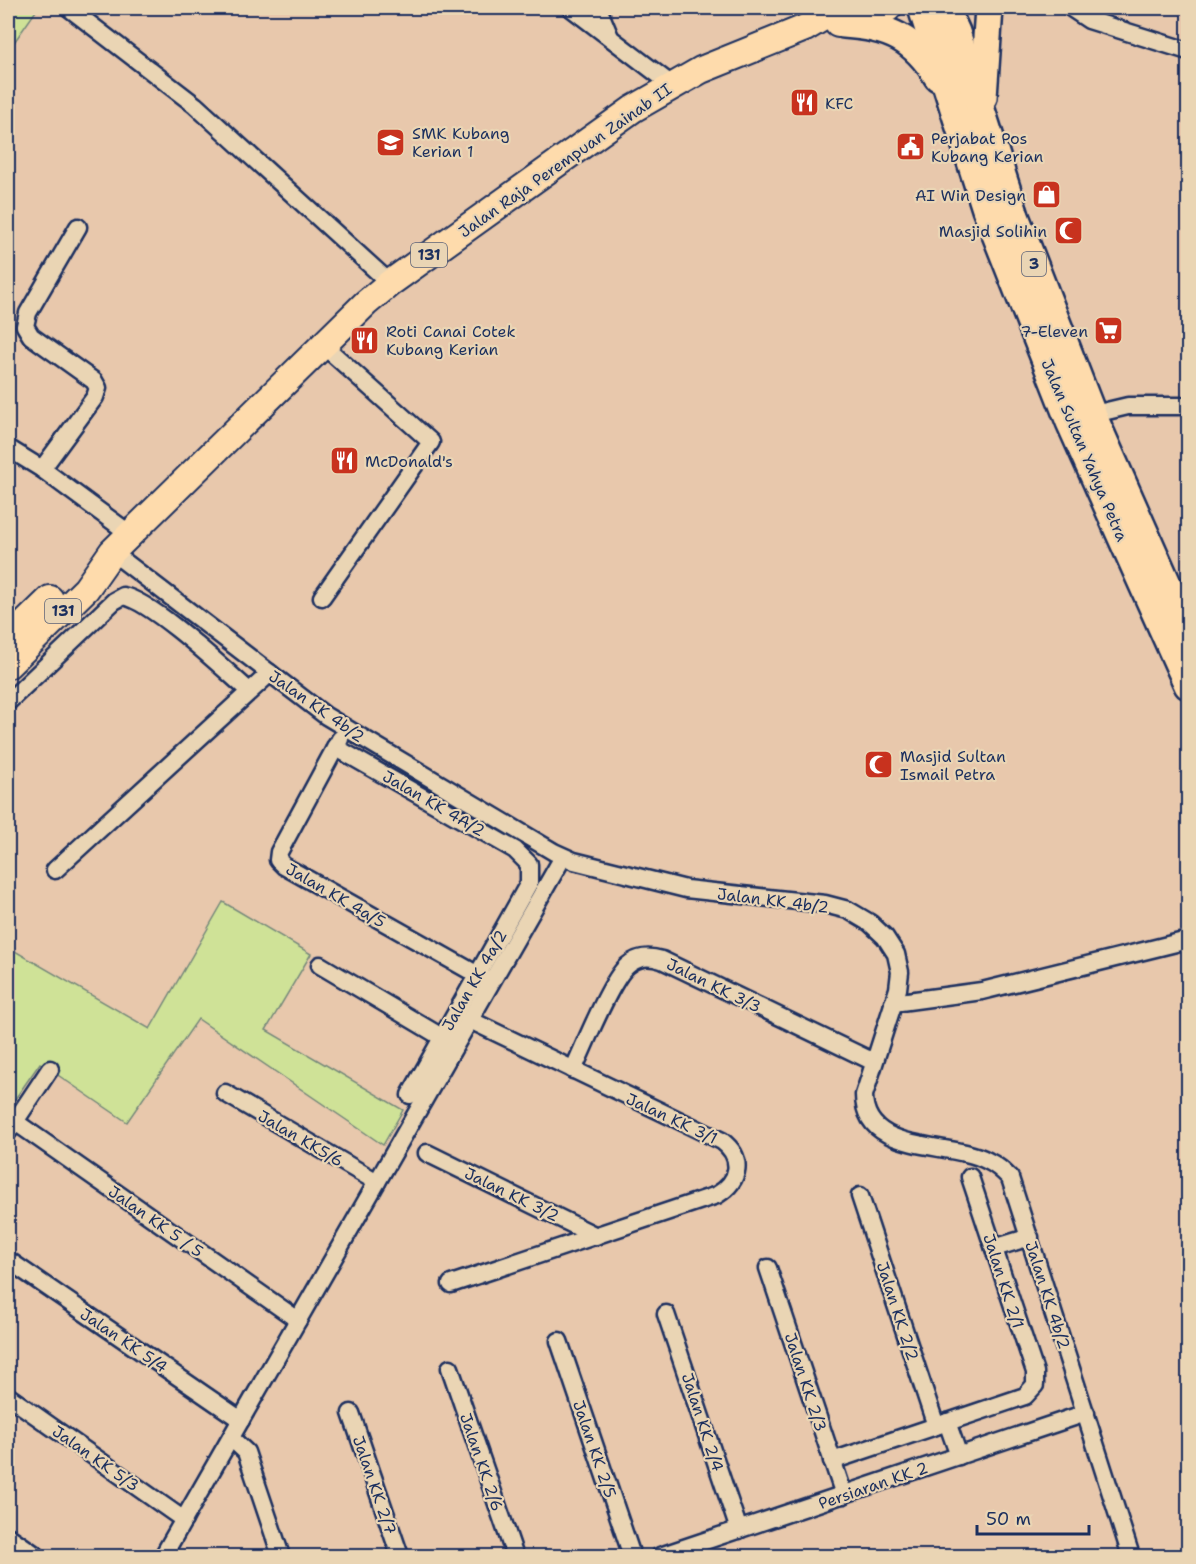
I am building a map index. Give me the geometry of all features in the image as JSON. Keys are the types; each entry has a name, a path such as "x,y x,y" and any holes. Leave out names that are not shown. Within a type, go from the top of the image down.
{"highway":[{"name":"Jalan Sultan Yahya Petra","path":"922,8 986,209 1081,418 1188,631"},
{"name":"Jalan Sultan Yahya Petra","path":"945,8 956,32 1081,418 1188,685"},
{"path":"982,113 989,8"},
{"path":"840,12 904,39 929,62 951,98"}],"main road":[{"name":"Jalan Raja Perempuan Zainab II","path":"8,665 86,589 112,552 130,534 323,345 390,283 633,109 672,85 701,70 840,12 888,8"},
{"name":"Jalan Raja Perempuan Zainab II","path":"9,636 74,576 112,552"}],"street":[{"path":"69,8 195,105 390,283"},
{"path":"571,8 672,85"},
{"path":"598,8 611,38"},
{"path":"1071,8 1089,20 1188,51"},
{"path":"42,469 98,393 94,381 31,336 25,326 28,313 78,226"},
{"path":"322,597 431,442 323,345"},
{"path":"1081,418 1128,406 1188,406"},
{"path":"8,447 42,469 130,534"},
{"name":"Jalan KK 4b/2","path":"112,552 345,729 559,855 686,889 825,904 848,910 870,922 885,937 896,954 900,972 893,1003 864,1095 864,1109 870,1122 896,1138 975,1155 1000,1168 1015,1189 1131,1557"},
{"name":"Jalan KK 4b/2","path":"8,702 114,601 123,596 135,600 196,644 249,691"},
{"path":"55,870 270,673"},
{"name":"Jalan KK 4a/5","path":"345,729 279,852 280,863 484,979"},
{"name":"Jalan KK 4A/2","path":"335,747 515,850 529,864"},
{"path":"529,864 559,855"},
{"path":"163,1557 377,1182 449,1041 471,1020 484,979 559,855"},
{"name":"Jalan KK 4a/2","path":"410,1095 449,1041 484,979 529,884 529,864"},
{"path":"893,1003 982,991 1188,940"},
{"name":"Jalan KK 3/3","path":"573,1070 618,976 638,958 649,956 672,964 874,1062"},
{"path":"320,965 449,1041"},
{"name":"Jalan KK 3/1","path":"451,1284 717,1195 727,1189 735,1179 737,1157 722,1141 471,1020"},
{"path":"11,1126 50,1069"},
{"name":"Jalan KK5/6","path":"225,1093 377,1182"},
{"name":"Jalan KK 5 / 5","path":"11,1126 298,1320"},
{"name":"Jalan KK 3/2","path":"427,1153 596,1236"},
{"name":"Jalan KK 2/1","path":"942,1424 1025,1396 1035,1385 1035,1372 970,1177"},
{"name":"Jalan KK 2/2","path":"860,1196 942,1424 959,1456"},
{"path":"994,1248 1030,1237"},
{"name":"Jalan KK 5/4","path":"8,1260 241,1420"},
{"name":"Jalan KK 2/3","path":"768,1269 844,1495"},
{"name":"Jalan KK 2/4","path":"666,1314 739,1530"},
{"name":"Jalan KK 2/5","path":"559,1341 632,1557"},
{"name":"Jalan KK 2/6","path":"450,1368 515,1557"},
{"name":"Jalan KK 5/3","path":"8,1396 184,1520"},
{"name":"Jalan KK 2/7","path":"351,1413 400,1557"},
{"name":"Persiaran KK 2","path":"660,1557 1086,1413"},
{"path":"832,1461 942,1424"},
{"path":"231,1438 246,1452 281,1557"},
{"path":"8,1536 37,1557"}],"green space":[{"path":"8,8 38,8 8,51"},
{"path":"223,902 311,954 266,1030 403,1110 383,1145 198,1019 127,1122 40,1063 8,1109 8,947 150,1029"}],"place":[{"name":"KFC","path":"804,103"},
{"name":"SMK Kubang Kerian 1","path":"391,142"},
{"name":"Perjabat Pos Kubang Kerian","path":"910,147"},
{"name":"AI Win Design","path":"1047,195"},
{"name":"Masjid Solihin","path":"1068,231"},
{"name":"7-Eleven","path":"1109,331"},
{"name":"Roti Canai Cotek Kubang Kerian","path":"365,340"},
{"name":"McDonald's","path":"344,461"},
{"name":"Masjid Sultan Ismail Petra","path":"879,765"}]}
